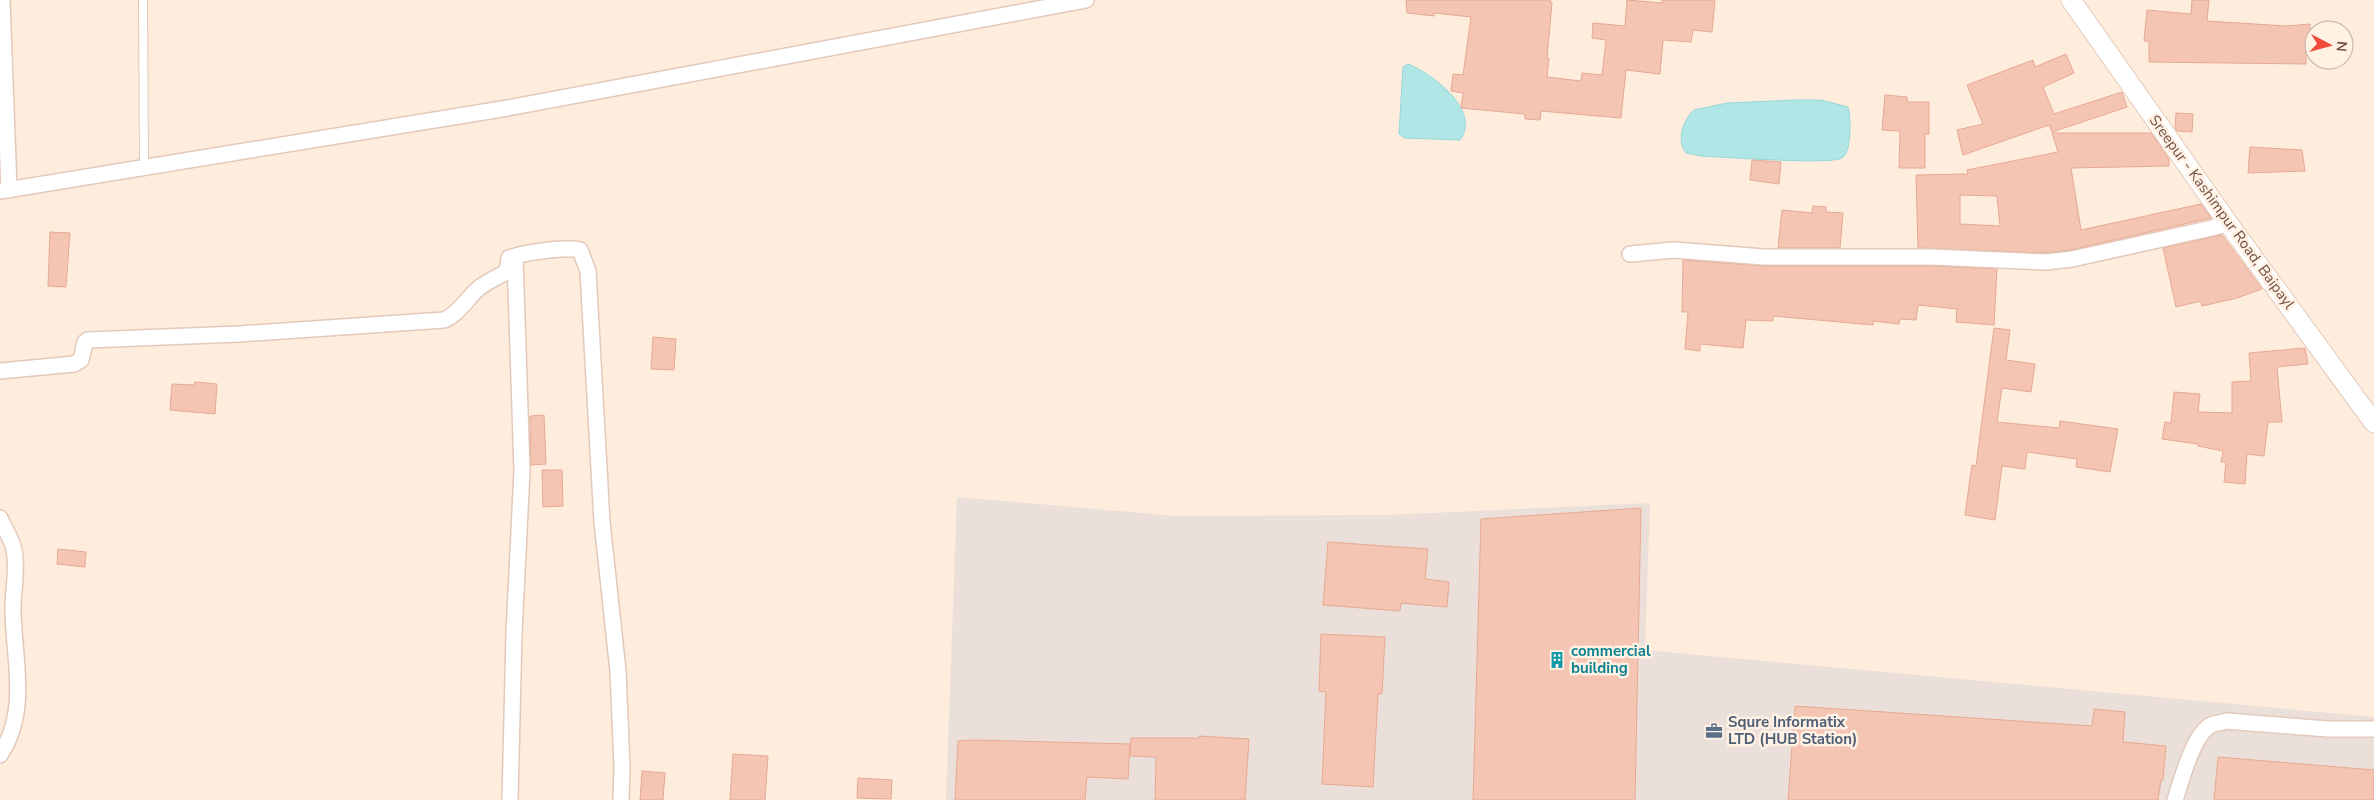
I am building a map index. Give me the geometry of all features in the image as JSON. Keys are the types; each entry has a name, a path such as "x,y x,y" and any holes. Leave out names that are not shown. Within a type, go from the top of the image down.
{"street":[{"path":"2,0 4,191 508,108 1086,0"},
{"name":"Sreepur - Kashimpur Road, Baipayl","path":"2071,0 2228,223 2374,423"},
{"path":"1630,254 1674,250 1764,257 1932,257 2056,261 2228,223"},
{"path":"0,371 74,364 81,360 85,342 88,340 240,334 444,320 452,317 479,288 507,272 509,258 576,249 583,254 588,271 602,522 618,671 622,767 621,800"},
{"path":"510,800 514,633 522,471 515,256"},
{"path":"0,518 15,551 13,608 19,680 16,716 6,746 0,755"},
{"path":"2175,800 2193,750 2204,731 2210,726 2226,721 2328,729 2374,729"}],"lane":[{"path":"143,0 144,169"}],"shaded area":[{"path":"957,497 1176,516 1387,515 1650,503 1645,650 2374,717 2374,800 946,800"}],"water":[{"path":"1408,64 1429,75 1451,94 1459,105 1464,117 1465,128 1460,140 1405,138 1399,134 1403,67"},
{"path":"1821,100 1848,107 1850,118 1849,141 1848,148 1842,158 1798,161 1701,156 1686,153 1683,148 1681,142 1682,130 1694,110 1727,103"}],"building":[{"path":"1406,0 1550,0 1552,3 1547,77 1581,81 1582,73 1602,75 1606,40 1592,38 1593,23 1625,26 1627,0 1662,3 1662,0 1715,0 1712,32 1693,30 1691,42 1663,40 1660,74 1626,70 1621,118 1541,111 1540,120 1525,119 1525,114 1461,108 1463,93 1451,91 1453,74 1463,75 1471,17 1434,13 1434,16 1407,13"},
{"path":"2192,0 2209,0 2207,21 2286,26 2304,24 2304,64 2149,62 2149,41 2144,41 2147,10 2191,14"},
{"path":"2066,54 2074,73 2043,87 2054,114 2122,92 2127,107 2052,132 2049,125 1963,155 1957,130 1983,124 1967,85 2033,60 2035,67"},
{"path":"1885,95 1907,97 1907,102 1929,102 1929,134 1925,134 1925,168 1899,168 1900,131 1882,130"},
{"path":"2176,113 2193,114 2192,132 2177,131 2175,128"},
{"path":"2052,133 2151,133 2169,159 2169,166 2071,168 2081,230 2201,204 2211,218 2070,250 2046,253 1918,248 1916,175 1968,174 1967,170 2058,152","holes":["1960,195 1997,196 2000,226 1960,224"]},
{"path":"2250,147 2302,150 2305,171 2248,173"},
{"path":"1752,160 1781,162 1779,184 1750,180"},
{"path":"1813,206 1826,207 1826,212 1843,213 1840,248 1778,248 1782,210 1812,213"},
{"path":"50,232 70,233 66,287 48,286"},
{"path":"2222,235 2262,289 2237,298 2202,306 2201,301 2176,307 2163,248"},
{"path":"1683,260 1764,266 1932,266 1997,269 1994,325 1956,322 1957,309 1918,305 1916,320 1900,319 1899,324 1873,321 1873,325 1773,316 1773,321 1746,320 1743,348 1700,344 1700,351 1685,349 1688,312 1682,312"},
{"path":"1994,328 2010,330 2006,360 2035,364 2031,392 2002,388 1997,422 2059,428 2060,421 2118,429 2110,472 2076,467 2077,459 2027,452 2025,469 2002,466 1995,520 1965,515 1972,465 1976,466"},
{"path":"653,337 676,339 674,370 651,369"},
{"path":"2305,348 2308,364 2277,367 2282,422 2268,422 2264,456 2247,454 2245,484 2224,482 2226,462 2221,462 2223,451 2198,446 2198,444 2162,439 2165,422 2171,423 2174,392 2200,394 2198,412 2232,413 2232,382 2251,381 2249,353"},
{"path":"195,382 217,384 215,414 170,410 172,384 194,385"},
{"path":"544,415 546,464 531,465 530,416"},
{"path":"542,470 562,470 563,506 543,507"},
{"name":"commercial building","path":"1641,508 1635,800 1473,800 1481,519"},
{"path":"1328,542 1428,549 1425,579 1449,582 1447,607 1401,603 1400,611 1323,605"},
{"path":"58,549 86,552 85,567 57,564"},
{"path":"1321,634 1385,637 1382,694 1378,694 1373,787 1322,784 1326,692 1319,691"},
{"path":"1795,706 2092,726 2094,709 2125,712 2123,742 2166,746 2163,780 2161,780 2158,800 1788,800"},
{"path":"1199,736 1249,739 1245,800 1155,800 1156,757 1130,756 1131,738 1199,738"},
{"path":"958,741 1130,744 1128,779 1087,777 1085,800 955,800"},
{"path":"733,754 768,756 765,800 730,800"},
{"path":"2218,757 2374,770 2374,800 2214,800"},
{"path":"642,771 665,773 663,800 640,800"},
{"path":"858,778 892,780 891,799 857,798"}],"place":[{"name":"commercial building","path":"1557,660"},
{"name":"Squre Informatix LTD (HUB Station)","path":"1714,731"}]}
